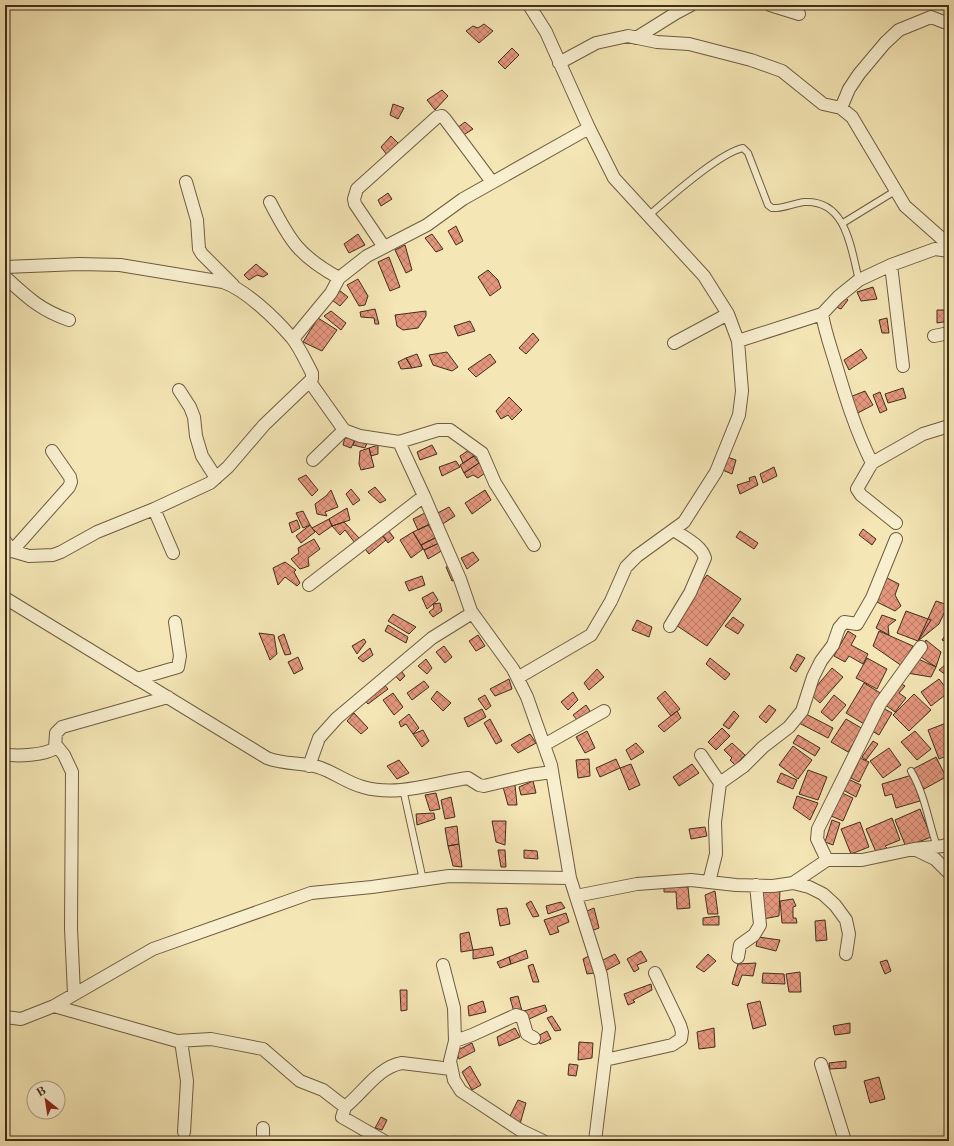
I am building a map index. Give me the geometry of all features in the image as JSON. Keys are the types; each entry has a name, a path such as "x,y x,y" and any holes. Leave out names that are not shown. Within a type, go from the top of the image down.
{"street":[{"path":"519,677 591,635 611,601 626,567 636,556 674,530 692,511 716,472 739,415 742,391 738,341 728,314 704,276 614,178 589,128 546,32 529,5"},
{"path":"636,38 691,5"},
{"path":"770,5 799,14"},
{"path":"841,108 849,88 859,74 885,43 899,30 931,17 949,24"},
{"path":"560,63 596,43 628,36 657,42 688,44 751,60 782,71 823,104 841,108 852,117 905,206 949,245"},
{"path":"384,247 355,204 354,194 357,189 437,117 442,116 445,119 492,182"},
{"path":"293,339 331,293 339,278 366,256 427,225 462,199 589,128"},
{"path":"8,552 29,556 53,555 97,532 154,509 216,478 228,467 264,425 312,379 312,373 293,339 249,296 234,286 202,254 199,249 197,220 186,182"},
{"path":"270,202 288,236 300,252 320,267 339,278"},
{"path":"738,341 822,314 838,297 858,280 891,265 935,249 949,251"},
{"path":"5,267 79,264 120,265 223,282 234,286"},
{"path":"891,265 903,366"},
{"path":"5,277 38,306 50,314 69,320"},
{"path":"674,343 728,314"},
{"path":"822,314 826,335 847,403 861,440 872,463"},
{"path":"934,336 949,333"},
{"path":"310,382 344,430 360,436 399,442 438,430 450,430 482,453 495,483 534,545"},
{"path":"179,390 190,407 194,418 196,436 202,456 216,478"},
{"path":"896,523 861,495 858,489 872,463 923,434 949,426"},
{"path":"313,460 344,430"},
{"path":"399,442 460,579 471,611 519,677 544,745 552,772 570,878 601,975 609,1028 594,1141"},
{"path":"8,552 69,487 71,482 52,451"},
{"path":"309,585 424,496"},
{"path":"154,509 173,553"},
{"path":"670,626 690,592 705,558 698,547 674,530"},
{"path":"720,783 744,766 763,747 789,727 802,712 813,677 821,661 833,645 839,628 844,622 857,624 872,598 896,539"},
{"path":"5,541 8,552"},
{"path":"5,598 267,758 284,764 318,767 355,784 370,789 403,789 468,778 479,785 484,786 530,774 552,772"},
{"path":"309,766 319,738 333,722 432,638 469,615 471,611"},
{"path":"137,678 178,667 180,656 175,622"},
{"path":"827,860 817,839 818,829 880,704 921,647"},
{"path":"5,754 24,755 48,752 55,748 56,733 62,727 168,697"},
{"path":"544,745 604,711"},
{"path":"56,745 64,755 72,772 71,928 74,994"},
{"path":"701,755 720,783 715,822 716,854 709,882"},
{"path":"793,883 827,860 862,860 914,849 949,844"},
{"path":"914,849 935,859 949,873"},
{"path":"5,1017 21,1019 54,1006 153,949 311,893 372,887 449,876 570,878"},
{"path":"576,896 637,884 691,880 773,886 793,883 809,886 823,894 835,905 846,920 849,934 846,954"},
{"path":"738,957 740,945 754,935 760,925 756,885"},
{"path":"443,965 454,1008 455,1040 450,1061 454,1080 461,1091 520,1130 543,1141"},
{"path":"605,1060 672,1045 681,1039 682,1032 680,1025 655,973"},
{"path":"54,1006 180,1041 211,1039 263,1049 300,1081 323,1090 345,1107"},
{"path":"455,1040 472,1035 516,1015 522,1017 527,1034 534,1038"},
{"path":"180,1041 186,1081 184,1132"},
{"path":"384,1141 342,1117 345,1107 381,1072 395,1064 402,1063 451,1069"},
{"path":"821,1064 845,1141"},
{"path":"263,1128 263,1141"}],"lane":[{"path":"648,216 688,182 719,160 743,148 748,153 768,205 772,208 806,202 817,203 828,208 843,223 858,280"},
{"path":"843,223 895,191"},
{"path":"911,770 926,806 937,846"},
{"path":"403,789 423,880"}],"building":[{"path":"484,24 493,31 479,43 466,31 473,26 478,28"},
{"path":"512,48 519,55 505,69 498,62"},
{"path":"442,90 448,96 435,110 427,100"},
{"path":"393,104 404,108 398,119 390,115"},
{"path":"465,122 473,129 462,136 457,128"},
{"path":"391,136 398,143 387,155 381,147"},
{"path":"388,193 392,199 381,206 378,200"},
{"path":"456,226 463,241 456,245 448,231"},
{"path":"358,234 365,245 349,253 344,244"},
{"path":"432,234 443,249 436,252 425,238"},
{"path":"405,245 412,270 406,273 395,250"},
{"path":"389,257 400,287 390,291 378,262"},
{"path":"256,264 268,274 263,277 257,275 249,280 244,275"},
{"path":"488,270 498,280 501,288 490,296 478,277"},
{"path":"358,279 368,296 365,305 359,306 347,285"},
{"path":"873,287 877,299 861,301 857,292"},
{"path":"339,290 348,297 340,306 332,300"},
{"path":"843,296 848,300 841,309 834,306"},
{"path":"375,309 379,324 375,324 374,318 361,317 360,312"},
{"path":"937,310 949,310 949,321 937,323"},
{"path":"331,311 346,323 341,330 324,316"},
{"path":"426,311 426,316 418,328 403,330 397,326 395,315"},
{"path":"318,318 337,330 322,351 303,342"},
{"path":"887,318 889,333 882,333 879,320"},
{"path":"470,321 475,331 458,336 454,326"},
{"path":"533,333 539,340 526,354 519,348"},
{"path":"861,349 867,358 849,370 844,360"},
{"path":"447,352 458,367 452,371 433,365 429,355"},
{"path":"417,354 422,366 412,368 406,358"},
{"path":"490,354 496,362 476,377 468,369"},
{"path":"406,358 412,368 401,369 398,362"},
{"path":"903,388 906,398 888,403 885,394"},
{"path":"865,391 873,405 856,414 850,397"},
{"path":"880,392 887,410 880,413 873,395"},
{"path":"509,397 522,410 512,420 508,415 501,419 496,411"},
{"path":"345,437 355,440 351,448 343,445"},
{"path":"355,440 367,443 365,448 353,445"},
{"path":"378,445 378,454 371,456 369,448"},
{"path":"432,445 437,454 420,460 417,452"},
{"path":"369,448 374,467 361,470 359,464 360,451"},
{"path":"469,450 474,456 463,463 460,456"},
{"path":"474,456 479,463 464,473 460,465"},
{"path":"727,457 736,460 732,474 720,469"},
{"path":"456,461 460,467 442,476 439,467"},
{"path":"479,463 488,471 478,478 473,475 467,478 464,473"},
{"path":"774,467 777,476 763,483 760,474"},
{"path":"306,475 318,490 312,496 298,479"},
{"path":"755,476 758,485 740,494 737,485 750,481 749,478"},
{"path":"375,487 386,500 380,503 368,492"},
{"path":"351,489 360,500 353,505 346,494"},
{"path":"331,490 338,507 325,512 327,516 317,514 315,504 326,496"},
{"path":"485,490 491,500 472,514 465,503"},
{"path":"449,507 455,516 441,525 434,515"},
{"path":"347,508 350,520 332,526 329,519"},
{"path":"303,511 310,525 303,528 296,513"},
{"path":"427,512 432,523 418,530 413,519"},
{"path":"329,519 332,526 319,535 312,528"},
{"path":"297,520 300,528 292,533 289,523"},
{"path":"344,522 360,539 355,543 345,530 340,535 332,526"},
{"path":"310,525 315,532 301,543 296,536"},
{"path":"428,525 437,537 421,545 413,532"},
{"path":"386,527 394,538 388,543 380,532"},
{"path":"863,529 876,539 872,545 859,535"},
{"path":"740,531 758,543 754,549 736,537"},
{"path":"380,532 386,540 369,554 362,545"},
{"path":"413,532 423,549 411,558 400,540"},
{"path":"437,537 439,543 424,550 421,545"},
{"path":"314,539 320,549 308,558 309,566 300,569 291,559 299,553 298,548"},
{"path":"439,543 443,550 428,559 424,550"},
{"path":"473,552 479,560 467,569 461,558"},
{"path":"285,562 296,570 294,572 300,583 297,586 285,577 278,585 273,568"},
{"path":"452,564 458,579 452,581 446,567"},
{"path":"707,575 741,599 707,646 673,623"},
{"path":"422,576 425,585 409,591 405,582"},
{"path":"887,578 899,584 895,595 901,606 895,611 875,601"},
{"path":"433,592 438,600 427,609 422,598"},
{"path":"936,601 948,605 939,624 918,641"},
{"path":"440,603 442,611 433,617 429,612 434,608 433,604"},
{"path":"906,611 931,620 918,641 897,633"},
{"path":"393,614 416,627 409,634 388,621"},
{"path":"882,615 896,620 888,626 889,635 876,628"},
{"path":"733,617 744,625 738,634 725,626"},
{"path":"637,620 652,627 649,637 632,630"},
{"path":"388,625 408,637 406,643 385,631"},
{"path":"949,630 949,643 942,640"},
{"path":"848,631 856,636 851,645 868,654 863,664 849,656 845,662 834,656"},
{"path":"879,631 913,646 902,666 873,646"},
{"path":"259,633 274,635 277,654 270,660"},
{"path":"284,634 291,654 285,655 278,637"},
{"path":"478,635 485,646 476,651 469,641"},
{"path":"364,639 366,642 357,654 352,646"},
{"path":"926,640 941,652 936,667 918,655"},
{"path":"444,646 452,657 445,663 436,652"},
{"path":"370,648 373,655 363,662 358,658"},
{"path":"797,654 805,658 796,672 790,668"},
{"path":"298,657 303,669 294,674 288,662"},
{"path":"710,658 730,674 725,680 706,664"},
{"path":"867,658 887,669 877,689 856,678"},
{"path":"916,658 936,667 931,677 907,673"},
{"path":"426,659 432,668 427,674 418,666"},
{"path":"945,665 949,667 949,677 939,670"},
{"path":"399,668 405,676 400,681 393,673"},
{"path":"832,668 843,677 820,703 810,694"},
{"path":"597,669 604,677 589,690 584,683"},
{"path":"509,679 512,689 495,696 490,689"},
{"path":"939,679 949,692 931,706 921,692"},
{"path":"424,681 429,687 412,700 407,693"},
{"path":"383,683 388,689 368,704 363,698"},
{"path":"864,683 882,694 864,724 846,713"},
{"path":"900,683 905,686 899,693 906,698 895,712 884,704"},
{"path":"437,691 451,703 443,711 431,699"},
{"path":"665,691 680,709 671,716 657,698"},
{"path":"573,692 578,700 568,710 561,702"},
{"path":"393,693 403,707 394,715 383,700"},
{"path":"914,694 931,710 909,731 893,715"},
{"path":"485,695 491,706 486,710 478,699"},
{"path":"834,695 846,705 832,721 821,712"},
{"path":"586,705 590,711 578,721 573,715"},
{"path":"769,705 776,710 766,723 759,717"},
{"path":"883,708 892,713 879,735 870,730"},
{"path":"482,709 486,717 468,727 464,718"},
{"path":"677,711 681,718 664,732 658,726"},
{"path":"734,711 739,716 729,729 723,725"},
{"path":"354,713 368,728 361,734 347,721"},
{"path":"804,713 833,728 828,738 799,723"},
{"path":"409,714 419,728 413,734 406,724 401,727 399,722"},
{"path":"490,719 502,741 496,744 484,723"},
{"path":"846,719 863,729 848,752 831,742"},
{"path":"949,722 949,755 939,759 928,730"},
{"path":"722,728 730,736 716,750 708,742"},
{"path":"423,730 429,741 422,747 413,734"},
{"path":"587,731 595,748 585,753 576,737"},
{"path":"915,731 931,749 917,760 901,742"},
{"path":"530,734 536,743 518,753 511,745"},
{"path":"798,735 820,748 815,756 793,743"},
{"path":"873,741 878,744 866,760 862,757"},
{"path":"636,743 644,752 631,760 626,750"},
{"path":"732,743 745,755 735,765 730,760 732,758 724,750"},
{"path":"793,746 812,760 798,779 779,765"},
{"path":"889,748 901,765 883,778 870,761"},
{"path":"936,757 946,777 924,789 913,769"},
{"path":"860,758 869,762 859,782 851,778"},
{"path":"589,759 590,776 578,778 576,760"},
{"path":"616,759 620,768 600,777 596,768"},
{"path":"399,760 409,773 397,779 387,766"},
{"path":"631,764 640,785 629,790 620,768"},
{"path":"692,764 699,773 679,786 673,777"},
{"path":"808,770 827,777 818,800 799,794"},
{"path":"781,773 797,780 793,789 777,782"},
{"path":"912,775 920,801 896,808 892,794 885,796 882,784"},
{"path":"848,779 861,785 856,797 843,790"},
{"path":"533,781 536,793 521,795 519,787"},
{"path":"515,785 517,805 508,805 503,787"},
{"path":"436,793 440,809 430,811 425,795"},
{"path":"842,793 853,798 843,821 831,816"},
{"path":"797,796 818,803 810,820 793,808"},
{"path":"451,797 455,817 445,819 441,800"},
{"path":"920,809 931,837 906,847 895,820"},
{"path":"434,813 435,819 417,825 416,814"},
{"path":"892,818 900,840 885,846 887,848 876,852 866,829"},
{"path":"832,820 840,823 833,845 825,842"},
{"path":"492,821 506,821 505,845 496,842"},
{"path":"860,822 869,847 851,854 841,829"},
{"path":"457,826 459,844 448,846 445,828"},
{"path":"705,827 707,836 691,839 689,829"},
{"path":"459,844 462,867 453,866 448,846"},
{"path":"498,850 505,850 506,867 501,867"},
{"path":"524,850 537,851 538,859 524,858"},
{"path":"664,887 688,887 690,908 677,909 676,892 664,892"},
{"path":"780,889 779,916 763,919 761,893"},
{"path":"715,891 718,914 708,914 705,895"},
{"path":"793,899 796,906 793,907 793,918 796,918 797,923 782,923 780,901"},
{"path":"531,901 539,916 533,917 526,904"},
{"path":"561,902 565,908 548,914 546,906"},
{"path":"507,908 510,924 500,926 497,909"},
{"path":"594,908 599,928 591,931 587,911"},
{"path":"566,913 569,922 557,927 559,932 550,935 544,920"},
{"path":"719,916 719,925 703,925 703,918"},
{"path":"825,920 827,940 816,941 815,921"},
{"path":"469,932 473,950 461,952 460,934"},
{"path":"758,937 780,940 776,951 756,946"},
{"path":"492,947 494,955 473,959 473,950"},
{"path":"526,950 528,958 511,964 509,957"},
{"path":"641,951 647,961 637,965 639,969 634,972 627,959"},
{"path":"615,954 620,963 605,971 599,962"},
{"path":"708,954 716,961 704,972 696,967"},
{"path":"589,956 594,973 587,974 583,959"},
{"path":"509,957 511,964 500,968 497,962"},
{"path":"887,960 891,971 885,974 880,962"},
{"path":"756,963 753,976 742,975 738,986 732,984 738,964"},
{"path":"533,964 539,982 533,982 528,966"},
{"path":"800,972 801,992 789,992 786,974"},
{"path":"763,973 784,974 785,984 762,983"},
{"path":"651,984 652,990 633,1000 635,1002 628,1005 624,994"},
{"path":"400,990 407,990 407,1010 401,1011"},
{"path":"518,996 522,1011 514,1012 510,998"},
{"path":"483,1001 486,1012 469,1016 468,1006"},
{"path":"760,1001 766,1025 753,1029 747,1004"},
{"path":"545,1005 547,1011 527,1020 524,1011"},
{"path":"552,1016 561,1030 555,1031 547,1018"},
{"path":"850,1023 850,1033 835,1035 833,1026"},
{"path":"515,1028 520,1037 499,1046 497,1037"},
{"path":"714,1028 715,1047 699,1049 697,1032"},
{"path":"547,1031 551,1039 540,1044 536,1037"},
{"path":"579,1042 593,1043 592,1058 578,1060"},
{"path":"472,1043 475,1051 459,1059 456,1051"},
{"path":"846,1061 846,1068 830,1069 829,1063"},
{"path":"569,1064 578,1065 576,1076 568,1075"},
{"path":"470,1066 481,1085 472,1090 462,1072"},
{"path":"879,1077 885,1099 870,1103 864,1081"},
{"path":"518,1100 526,1103 520,1124 509,1118"},
{"path":"381,1117 387,1120 382,1130 375,1128"},
{"path":"454,1136 467,1141 451,1141"}]}
